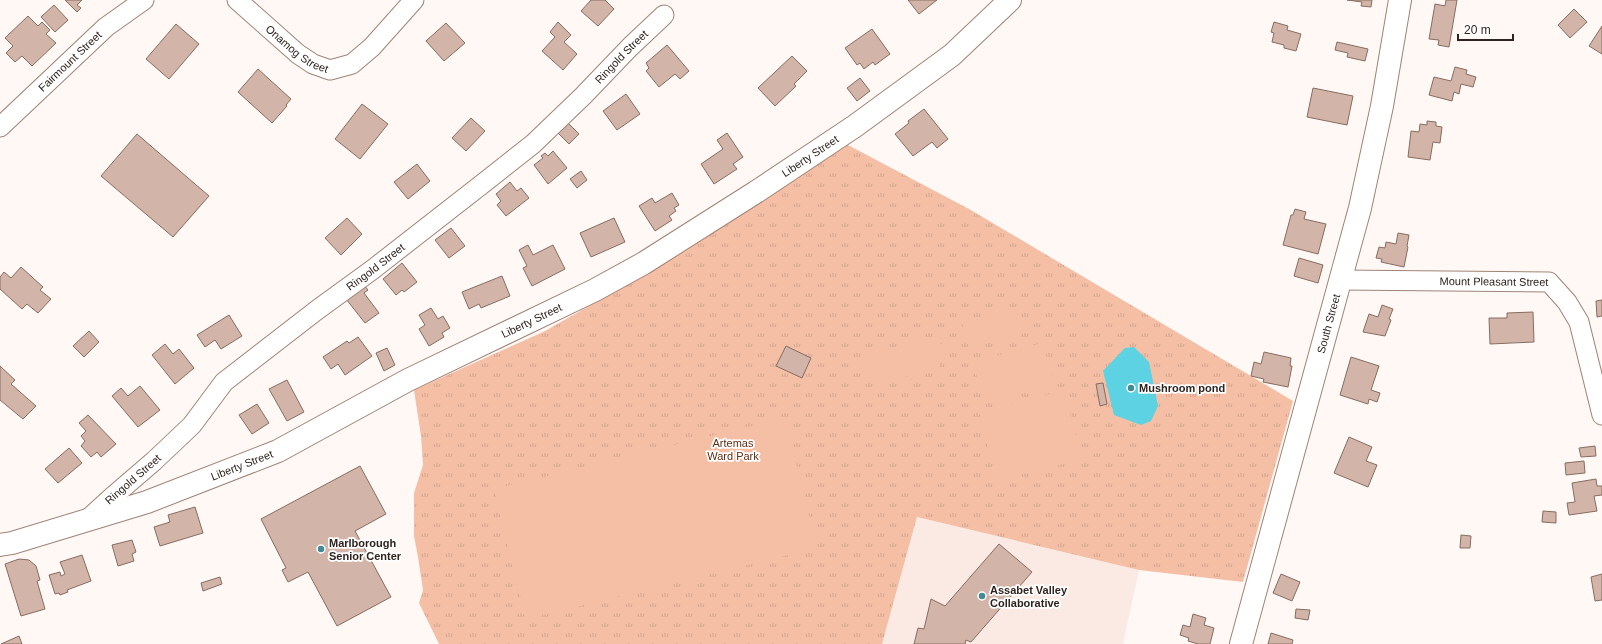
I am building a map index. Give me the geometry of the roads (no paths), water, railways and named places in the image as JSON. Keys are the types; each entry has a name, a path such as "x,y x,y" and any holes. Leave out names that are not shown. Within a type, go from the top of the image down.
{"street":[{"name":"Fairmount Street","path":"0,127 106,27 144,0"},
{"name":"Onamog Street","path":"237,0 298,54 313,64 330,70 352,64 372,47 414,0"},
{"name":"Liberty Street","path":"0,545 147,502 278,451 408,380 595,290 644,263 756,192 855,126 952,55 1010,0"},
{"name":"South Street","path":"1241,644 1341,280 1371,162 1400,0"},
{"name":"Ringold Street","path":"88,520 111,498 154,462 192,425 224,382 317,310 372,270 533,144 664,15"},
{"name":"Mount Pleasant Street","path":"1341,280 1549,282 1567,302 1579,322 1602,416"}],"water":[{"name":"Mushroom pond","path":"1134,347 1149,362 1158,406 1151,421 1141,425 1114,415 1103,371 1125,348"}],"place":[{"name":"Mushroom pond","path":"1131,388"},
{"name":"Marlborough Senior Center","path":"321,549"},
{"name":"Assabet Valley Collaborative","path":"982,596"}],"park label":[{"name":"Artemas Ward Park","path":"733,449"}]}
